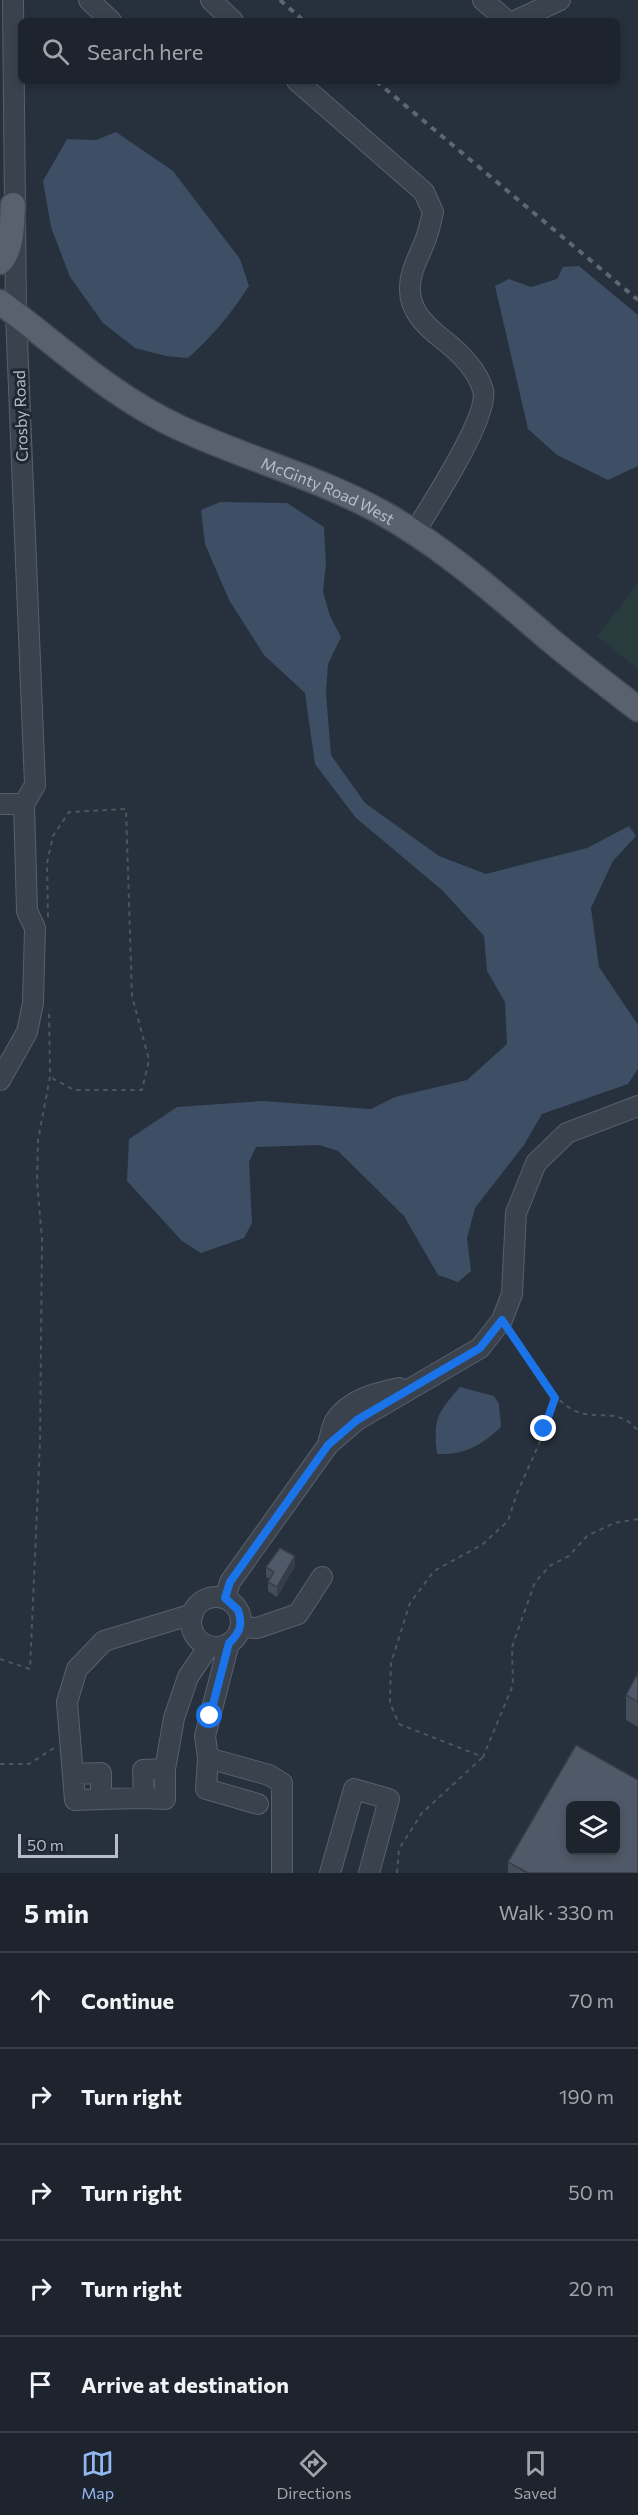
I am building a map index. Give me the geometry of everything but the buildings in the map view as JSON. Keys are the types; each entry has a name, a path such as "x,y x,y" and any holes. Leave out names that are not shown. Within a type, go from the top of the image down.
{"main road":[{"path":"0,262 5,256 10,237 14,205"},
{"name":"McGinty Road West","path":"8,308 100,381 138,406 178,427 329,485 380,511 414,532 474,575 638,709"}],"street":[{"name":"Crosby Road","path":"13,0 14,205 8,308 35,785 24,804"},
{"path":"89,0 108,18"},
{"path":"211,0 230,18"},
{"path":"483,0 504,18"},
{"path":"521,18 560,0"},
{"path":"300,84 424,192 434,212 412,272 410,291 414,307 427,326 454,348 474,371 484,393 479,411 455,468 414,532"},
{"path":"0,804 24,804 27,911 35,928 33,1003 27,1032 0,1080"},
{"path":"225,1598 230,1582 328,1445 357,1420 480,1348 502,1320 512,1294 516,1213 536,1163 567,1133 638,1106"},
{"path":"193,1614 104,1641 77,1670 67,1702 75,1800 144,1798 143,1770 165,1769 174,1718 188,1677 225,1644 257,1628 298,1614 322,1577"},
{"path":"225,1644 201,1641 194,1633 191,1624 193,1614 198,1605 206,1599 225,1598 238,1610 225,1644 205,1736 208,1758 206,1789 258,1804"},
{"path":"208,1758 269,1775 282,1783 282,1873"},
{"path":"74,1774 101,1773 101,1799"},
{"path":"330,1873 354,1789 389,1798 369,1873"}],"path":[{"path":"48,922 47,863 53,836 69,812 126,809 132,996 149,1060 142,1090 74,1090 50,1077"},
{"path":"0,1659 30,1669 40,1443 42,1239 37,1182 39,1140 50,1077 49,1005"},
{"path":"502,1320 555,1398 579,1412 611,1414 633,1425 638,1431"},
{"path":"483,1757 399,1724 390,1703 391,1663 410,1603 434,1571 483,1544 508,1521 555,1398"},
{"path":"398,1873 399,1849 422,1813 483,1757 513,1685 512,1647 535,1582 551,1565 569,1556 587,1536 614,1523 638,1519"},
{"path":"0,1764 29,1764 69,1739"}],"green space":[{"path":"638,583 638,669 597,636"}],"water":[{"path":"116,132 173,171 240,259 249,286 221,325 188,358 166,356 135,348 103,323 70,277 51,227 43,181 67,139 96,140"},
{"path":"579,266 638,315 638,466 608,480 557,455 528,429 495,286 509,279 531,287 557,279 563,267"},
{"path":"220,502 287,503 324,527 326,563 323,592 330,616 341,637 328,664 326,693 331,755 365,803 439,856 486,874 587,848 629,826 636,836 613,861 591,908 599,967 638,1025 638,1069 628,1084 542,1114 524,1145 475,1208 467,1238 471,1271 458,1282 438,1275 404,1216 338,1151 319,1145 256,1147 249,1162 252,1223 244,1238 201,1253 182,1241 127,1181 129,1139 177,1107 262,1101 371,1109 395,1097 467,1080 507,1044 505,1002 487,971 484,936 442,890 356,818 315,764 305,693 264,655 229,600 205,544 201,510"},
{"path":"460,1387 494,1396 499,1404 501,1427 472,1448 456,1453 437,1454 436,1424 438,1417"}],"railway":[{"path":"280,0 301,18"},
{"path":"380,84 638,300"}],"route":[{"path":"210,1716 229,1643 237,1636 241,1627 238,1610 225,1598 230,1582 328,1445 357,1420 480,1348 502,1320 555,1398 544,1429"}]}
